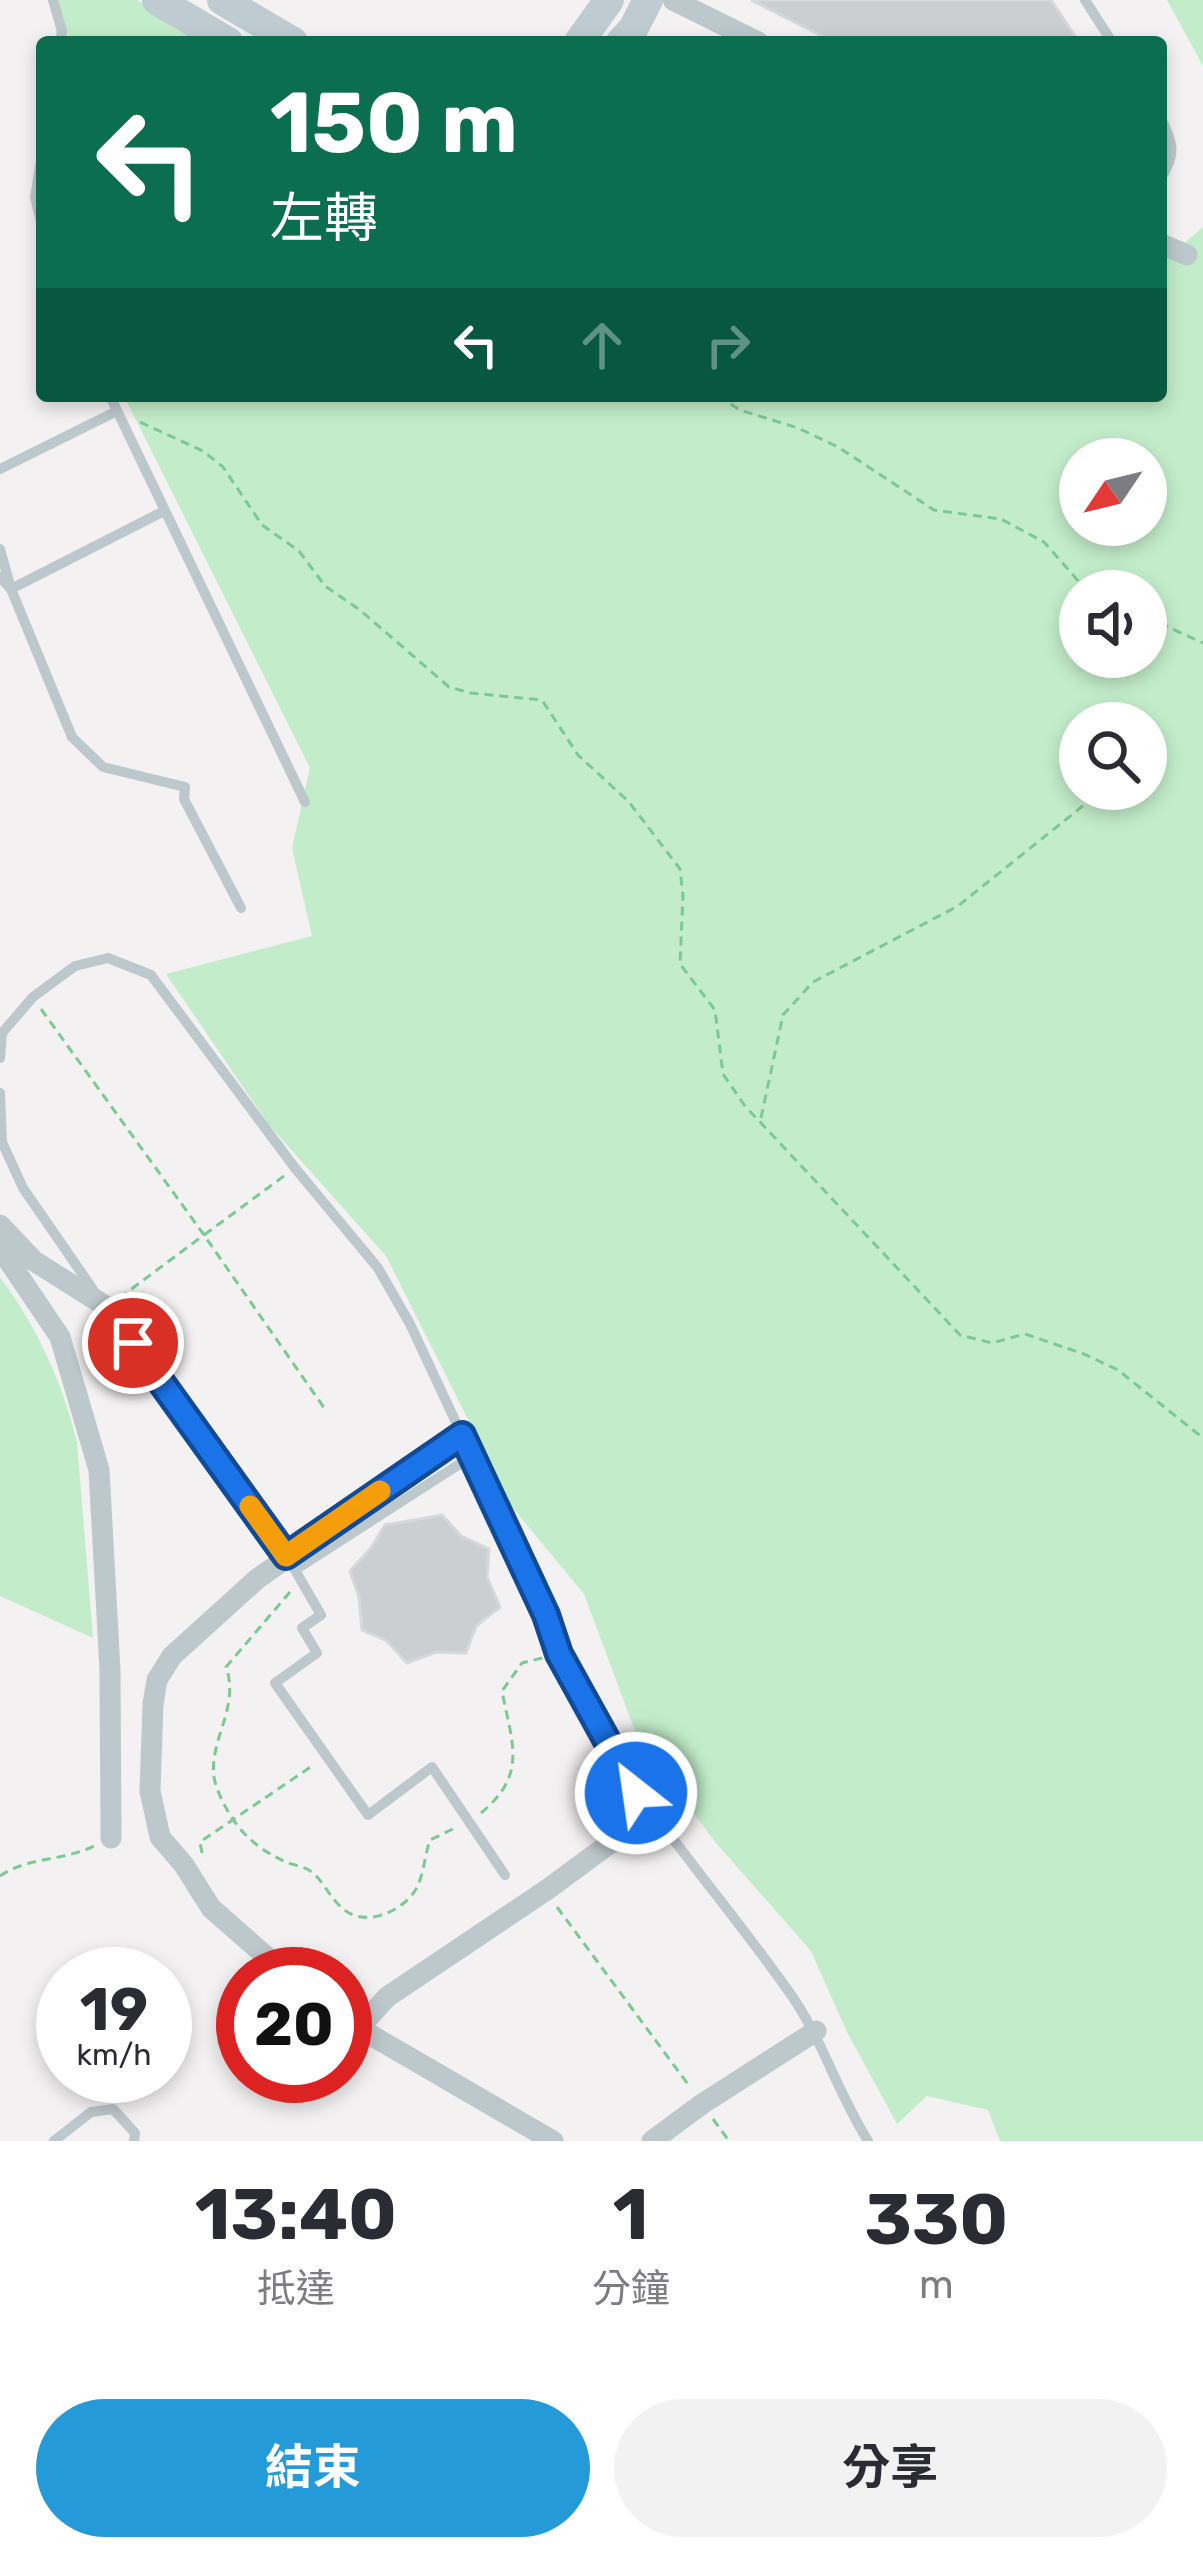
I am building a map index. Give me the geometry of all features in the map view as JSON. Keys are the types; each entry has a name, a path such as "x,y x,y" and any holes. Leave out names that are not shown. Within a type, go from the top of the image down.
{"street":[{"path":"157,0 218,36"},
{"path":"222,0 282,36"},
{"path":"583,36 609,0"},
{"path":"627,36 648,0"},
{"path":"673,0 746,36"},
{"path":"1167,247 1187,255"},
{"path":"0,1225 34,1261 107,1307 291,1563"},
{"path":"0,1248 60,1337 99,1470 110,1670 111,1838"},
{"path":"255,1947 211,1908 160,1837 150,1792 153,1704 164,1668 172,1656 291,1563 467,1445"},
{"path":"372,2009 651,1813"},
{"path":"652,2141 815,2031"},
{"path":"372,2036 553,2141"}],"lane":[{"path":"53,0 61,36"},
{"path":"1084,0 1108,36"},
{"path":"1167,132 1174,158 1167,169"},
{"path":"112,402 305,802"},
{"path":"0,469 116,411"},
{"path":"11,589 164,511"},
{"path":"0,549 11,589 72,737 103,767 185,787 184,799 241,908"},
{"path":"0,577 11,589"},
{"path":"0,1058 2,1033 32,998 75,966 108,958 151,975 295,1168 378,1268 410,1324 546,1615 559,1654 608,1746 651,1813 789,1991 815,2031 840,2097 868,2141"},
{"path":"0,1093 2,1142 23,1188 107,1307"},
{"path":"291,1563 321,1615 302,1628 317,1653 275,1683 368,1815 432,1767 505,1875"},
{"path":"54,2141 91,2112 113,2109 135,2133 134,2141"}],"path":[{"path":"727,402 838,447 934,510 1001,520 1044,542 1069,570"},
{"path":"116,411 203,451 223,467 262,525 298,551 325,586 449,687 542,700 578,755 629,802 680,869 680,964 716,1010 723,1074 745,1106 960,1335 992,1343 1025,1334 1084,1354 1118,1370 1203,1438"},
{"path":"1167,627 1203,643"},
{"path":"760,1120 783,1015 813,982 958,906 1078,810"},
{"path":"32,998 327,1412"},
{"path":"107,1307 295,1168"},
{"path":"291,1563 290,1593 226,1667 233,1686 230,1710 218,1735 215,1784 233,1822 253,1843 311,1871 329,1897 352,1916 381,1916 400,1907 418,1885 430,1840 468,1821 508,1786 514,1754 502,1691 522,1663 559,1654"},
{"path":"204,1864 200,1842 326,1757"},
{"path":"0,1876 13,1867 73,1856 111,1838"},
{"path":"548,1889 729,2141"}],"green space":[{"path":"55,0 137,0 197,36 57,36"},
{"path":"1167,0 1203,0 1203,66"},
{"path":"1203,227 1203,2141 1000,2141 988,2110 927,2096 897,2124 847,2032 811,1951 716,1843 638,1739 584,1594 512,1507 386,1256 269,1125 166,974 312,936 292,848 310,768 127,402 1167,402 1167,258"},
{"path":"0,1277 47,1355 77,1442 93,1638 0,1596"}],"building":[{"path":"751,0 1051,0 1075,36 822,36"},
{"path":"442,1515 461,1536 489,1549 487,1577 500,1607 476,1626 466,1653 436,1652 407,1663 387,1641 362,1630 359,1597 350,1571 385,1525"}],"slow traffic":[{"path":"250,1506 286,1556 380,1491"}],"route":[{"path":"133,1343 286,1556 462,1435 546,1615 559,1654 636,1793"}]}
